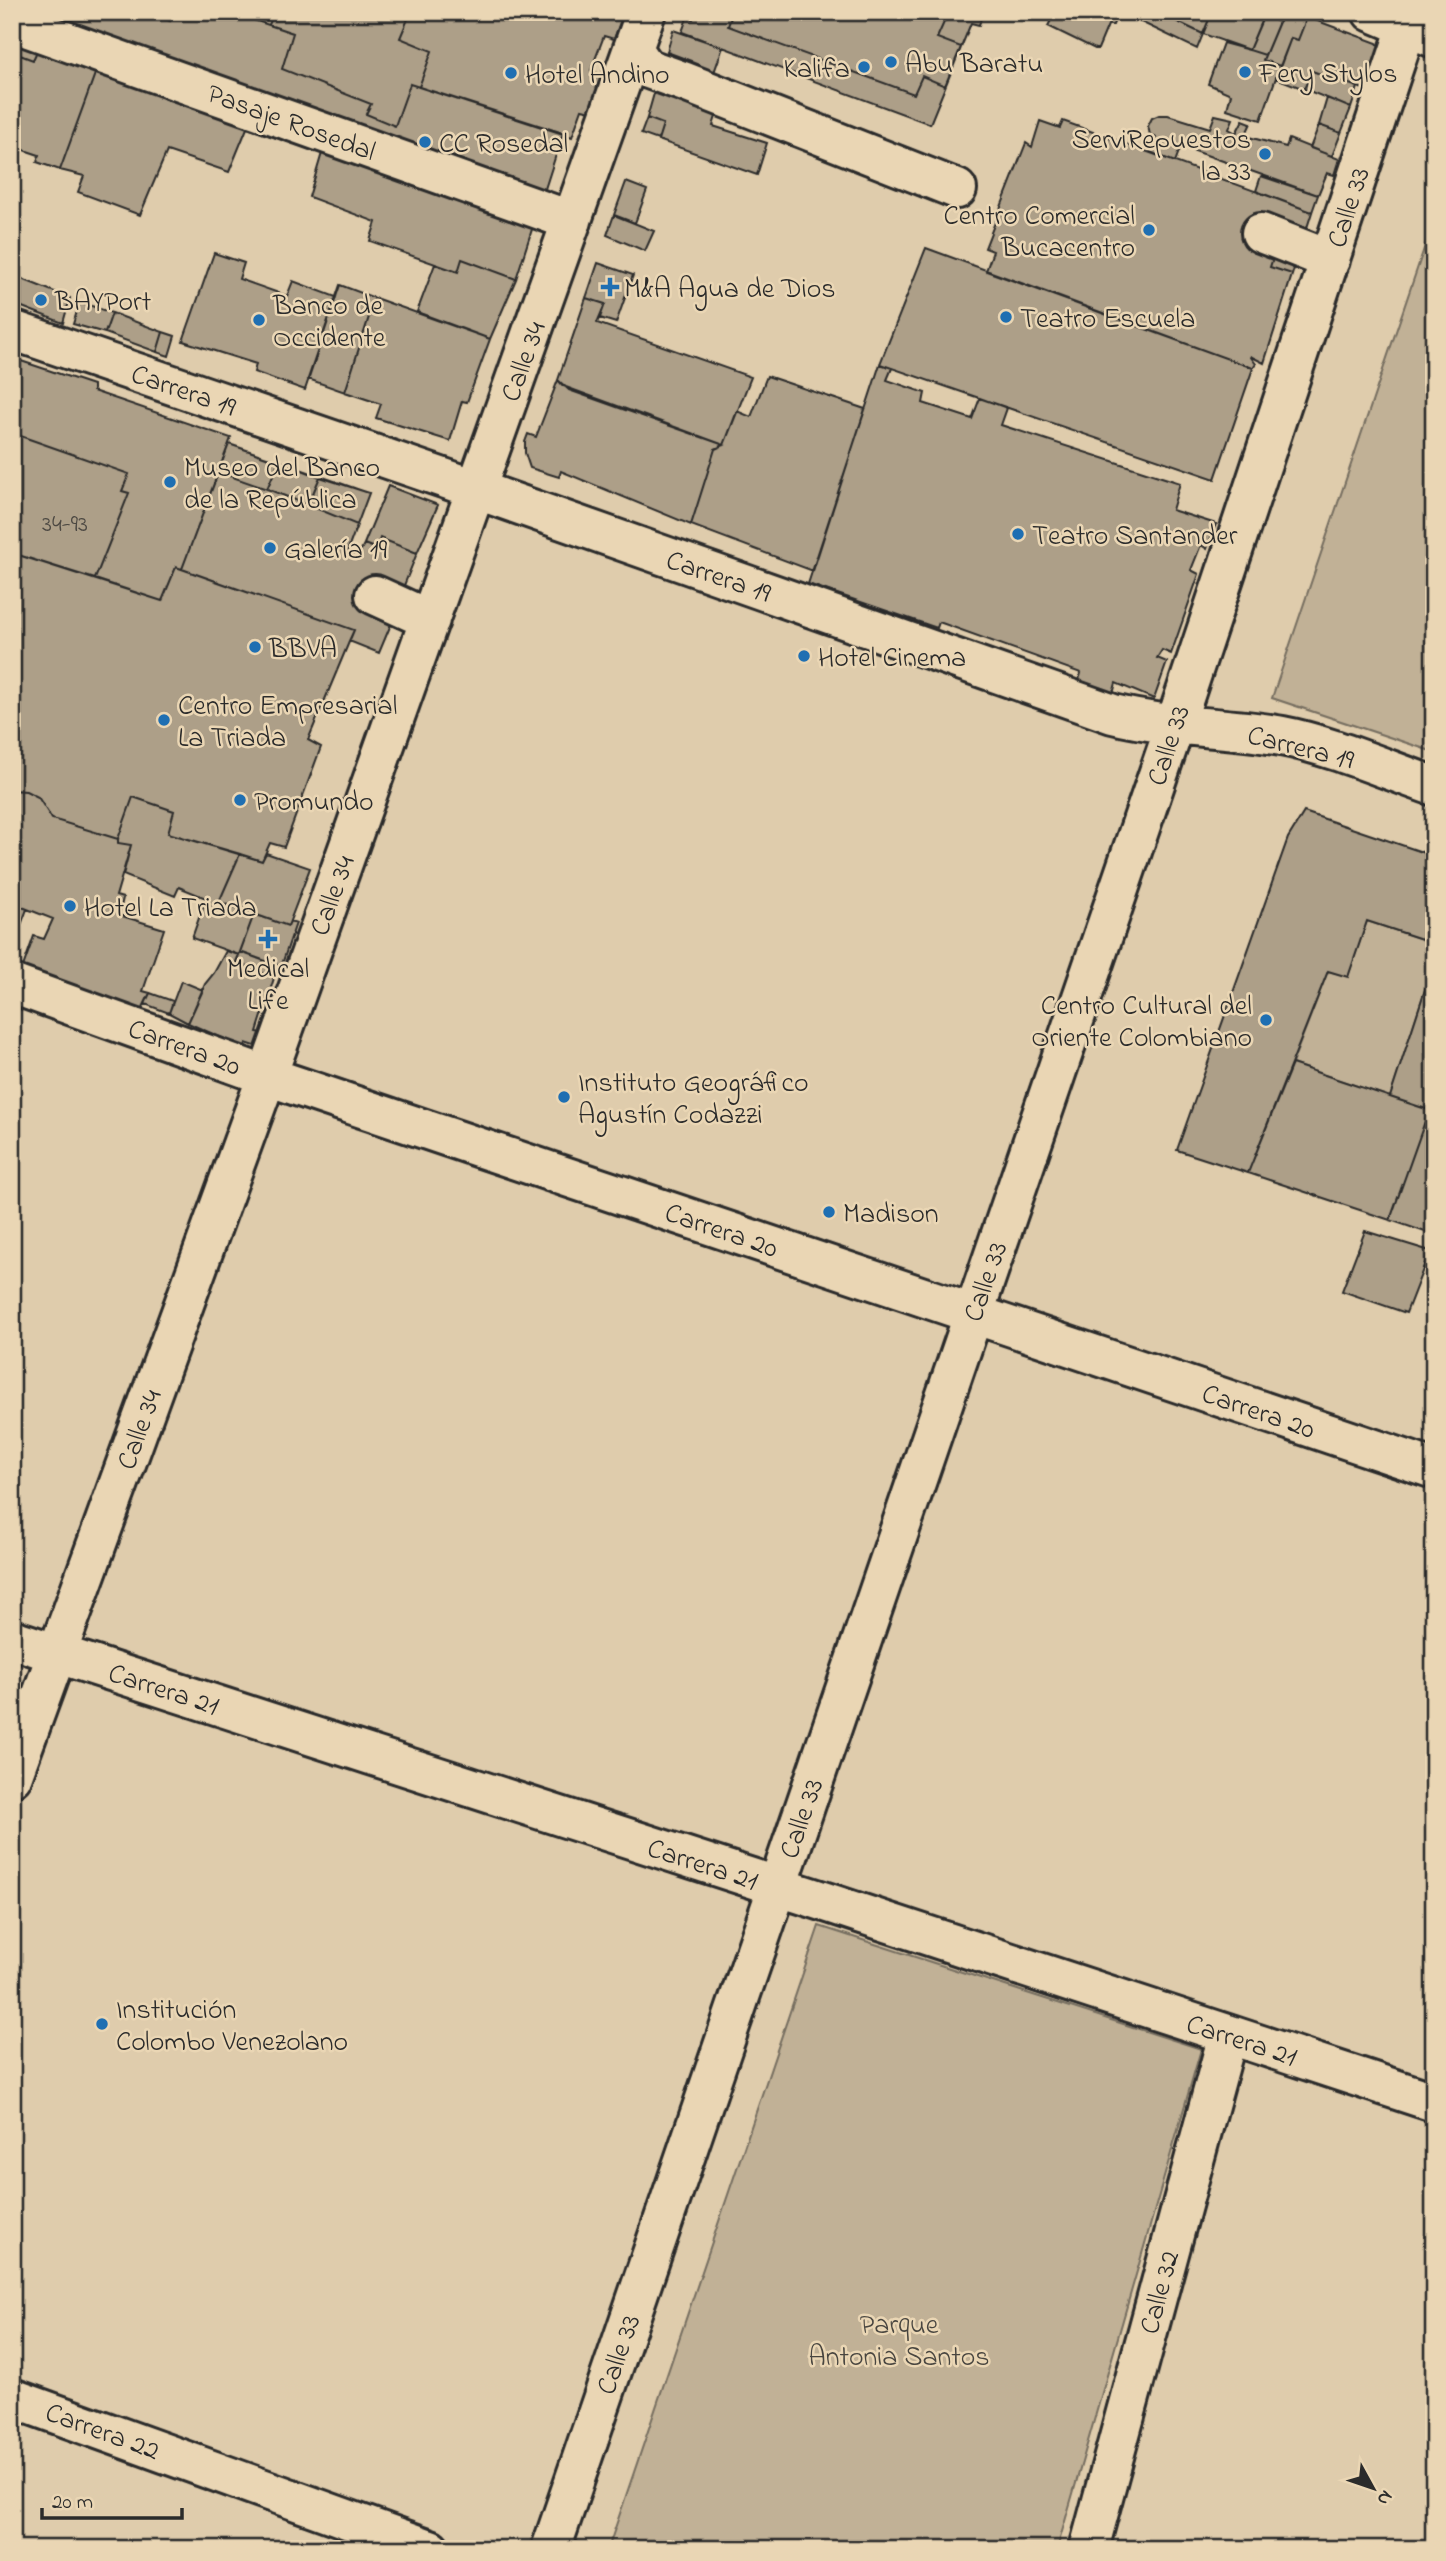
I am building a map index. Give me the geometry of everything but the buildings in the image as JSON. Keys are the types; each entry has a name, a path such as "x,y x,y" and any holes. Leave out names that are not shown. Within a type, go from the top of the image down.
{"street":[{"name":"Calle 34","path":"12,1777 267,1076 646,12"},
{"path":"1372,12 1418,25"},
{"name":"Pasaje Rosedal","path":"12,22 572,221"},
{"name":"Calle 33","path":"551,2549 1174,726 1330,260 1418,25"},
{"path":"633,49 646,68 666,77 685,82 957,189"},
{"path":"1261,233 1330,260"},
{"name":"Carrera 19","path":"12,330 476,489 1113,714 1174,726 1254,731 1286,737 1434,786"},
{"path":"375,595 430,621"},
{"name":"Carrera 20","path":"12,984 267,1076 1434,1469"},
{"name":"Carrera 21","path":"12,1639 1434,2102"},
{"name":"Calle 32","path":"1089,2549 1227,2035"},
{"name":"Carrera 22","path":"12,2398 430,2549"}],"green space":[{"path":"1434,219 1434,752 1272,698"},
{"path":"1367,921 1434,943 1434,962 1390,1097 1292,1064 1328,971 1348,976"},
{"name":"Parque Antonia Santos","path":"819,1926 1201,2049 1057,2549 608,2549"}],"place":[{"name":"Abu Baratu","path":"891,62"},
{"name":"Kalifa","path":"864,67"},
{"name":"Fery Stylos","path":"1245,72"},
{"name":"Hotel Andino","path":"511,73"},
{"name":"CC Rosedal","path":"425,142"},
{"name":"ServiRepuestos la 33","path":"1265,154"},
{"name":"Centro Comercial Bucacentro","path":"1149,230"},
{"name":"M&A Agua de Dios","path":"610,287"},
{"name":"BAYPort","path":"41,300"},
{"name":"Teatro Escuela","path":"1006,317"},
{"name":"Banco de Occidente","path":"259,320"},
{"name":"Museo del Banco de la República","path":"170,482"},
{"name":"Teatro Santander","path":"1018,534"},
{"name":"Galería 19","path":"270,548"},
{"name":"BBVA","path":"255,647"},
{"name":"Hotel Cinema","path":"804,656"},
{"name":"Centro Empresarial La Triada","path":"164,720"},
{"name":"Promundo","path":"240,800"},
{"name":"Hotel La Triada","path":"70,906"},
{"name":"Medical Life","path":"268,939"},
{"name":"Centro Cultural del Oriente Colombiano","path":"1266,1020"},
{"name":"Instituto Geográfico Agustín Codazzi","path":"564,1097"},
{"name":"Madison","path":"829,1212"},
{"name":"Institución Colombo Venezolano","path":"102,2024"}]}
